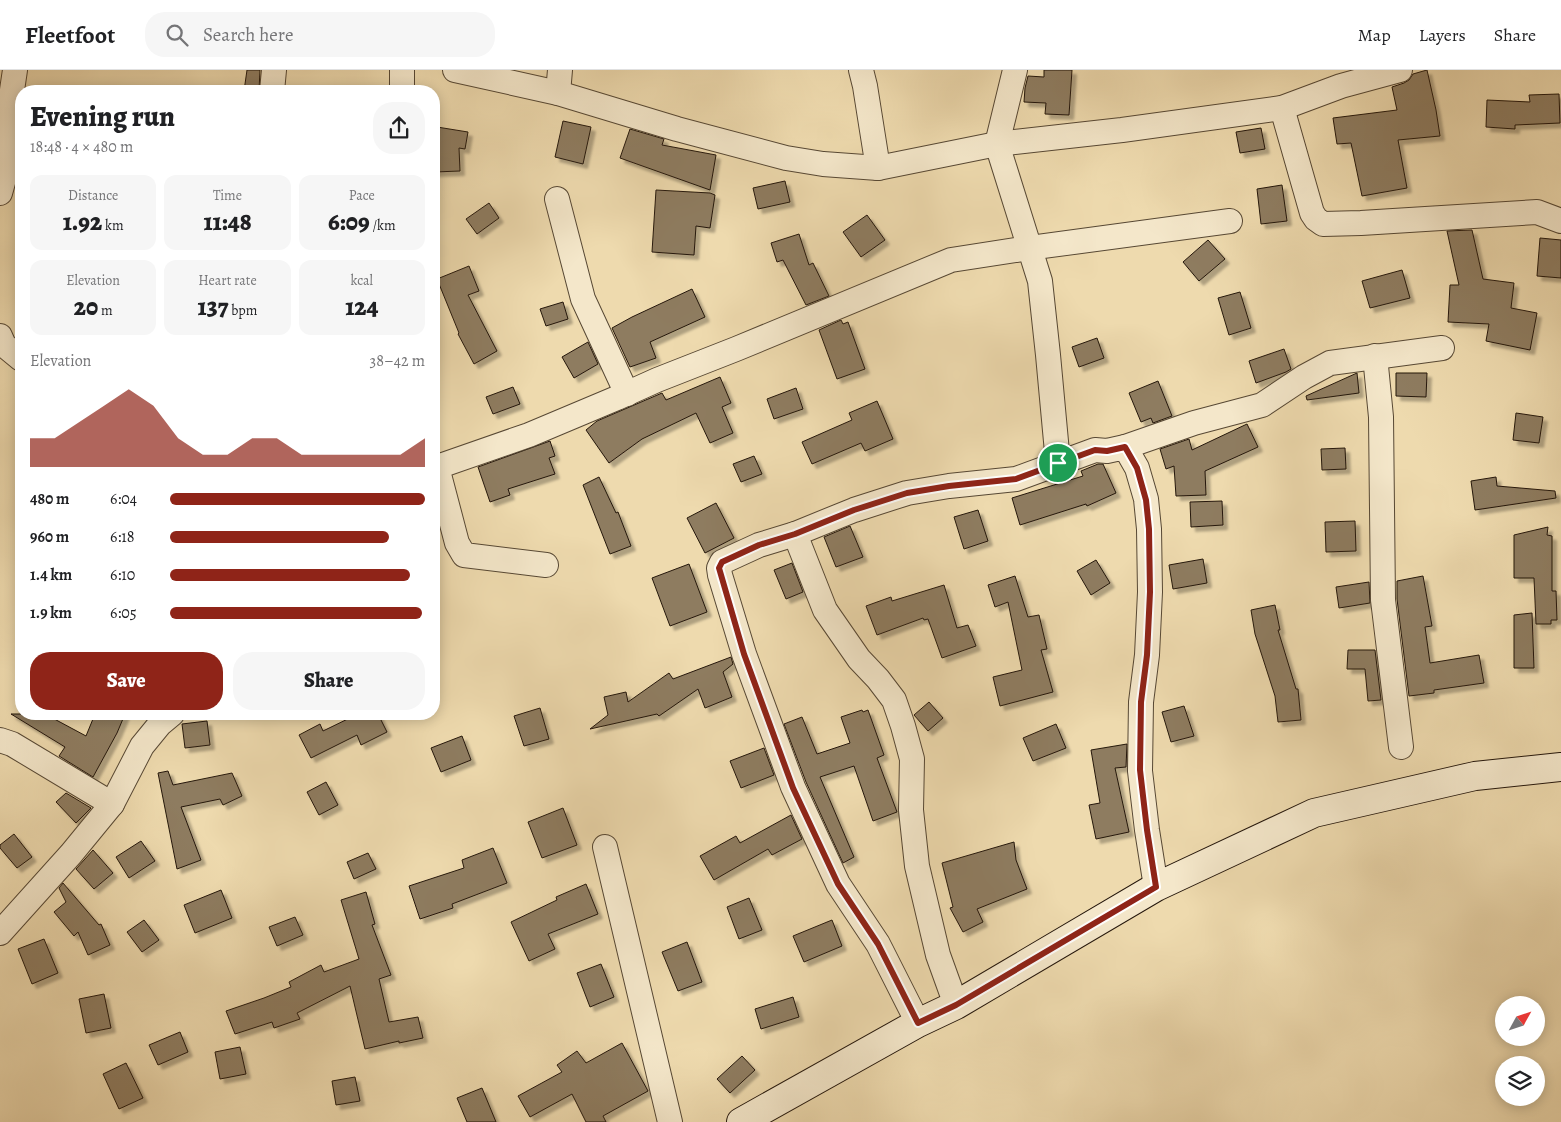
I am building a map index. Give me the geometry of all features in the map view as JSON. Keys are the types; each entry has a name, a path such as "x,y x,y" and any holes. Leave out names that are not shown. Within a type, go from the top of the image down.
{"main road":[{"path":"741,1122 918,1023 956,1005 1156,887 1314,813 1475,776 1561,767"}],"street":[{"path":"0,193 7,168 14,70"},
{"path":"273,85 274,70"},
{"path":"402,70 402,85"},
{"path":"455,70 558,93 677,129 786,158 823,164 878,168 998,144 1122,130 1282,108 1341,86 1400,70"},
{"path":"558,93 560,70"},
{"path":"861,70 878,168"},
{"path":"1015,70 998,144 1040,280 1058,463"},
{"path":"1282,108 1312,213 1323,224 1536,212 1561,221"},
{"path":"557,199 583,299 627,394"},
{"path":"440,466 529,435 657,380 951,260 1230,221"},
{"path":"0,336 4,345 15,355"},
{"path":"918,1023 878,944 838,884 793,788 744,654 720,575 719,568 722,562 759,545 795,534 854,510 907,493 949,486 1016,479 1095,450 1107,451 1125,447 1194,423 1262,405 1304,377 1330,363 1442,348"},
{"path":"1376,356 1381,417 1384,600 1401,747"},
{"path":"1125,447 1137,468 1146,500 1149,529 1150,592 1147,655 1141,702 1140,770 1156,887"},
{"path":"440,481 457,543 464,555 546,565"},
{"path":"795,534 825,610 859,658 894,700 903,726 912,759 911,810 917,866 938,954 956,1005"},
{"path":"0,933 71,854 112,804 142,746 165,720"},
{"path":"0,740 12,744 112,804"},
{"path":"605,847 670,1122"}],"building":[{"path":"247,70 260,70 259,85 245,85"},
{"path":"1044,70 1072,70 1069,115 1045,114 1046,103 1024,102 1028,76 1044,77"},
{"path":"1427,70 1440,136 1398,140 1407,188 1362,196 1351,143 1337,144 1333,118 1397,110 1392,87 1409,80 1413,74"},
{"path":"1559,94 1560,123 1515,125 1515,129 1486,127 1487,100 1530,102 1529,95"},
{"path":"563,121 591,127 583,164 555,157"},
{"path":"440,127 468,132 465,149 459,148 460,171 440,172"},
{"path":"1261,128 1265,149 1240,153 1236,132"},
{"path":"630,129 664,139 662,145 716,155 710,190 620,158"},
{"path":"785,181 790,202 758,209 753,188"},
{"path":"1282,185 1287,221 1261,224 1257,189"},
{"path":"656,190 710,193 715,195 710,228 696,226 694,255 652,252"},
{"path":"489,203 499,218 477,234 466,219"},
{"path":"867,215 885,240 861,257 843,232"},
{"path":"1472,230 1483,279 1514,283 1511,308 1537,313 1530,350 1486,341 1489,324 1448,322 1450,285 1459,285 1447,231"},
{"path":"799,234 809,265 813,263 829,296 806,305 783,260 777,262 771,243"},
{"path":"1540,238 1561,240 1561,278 1537,276"},
{"path":"1208,240 1225,259 1199,281 1183,262"},
{"path":"469,266 479,291 468,295 497,351 474,364 458,334 440,286 440,278"},
{"path":"1402,270 1410,298 1370,308 1362,281"},
{"path":"692,289 705,317 650,342 656,358 630,367 612,328"},
{"path":"1240,292 1251,328 1229,335 1218,298"},
{"path":"563,302 568,319 546,326 540,309"},
{"path":"841,320 843,324 848,322 865,369 837,379 819,330"},
{"path":"1097,338 1104,358 1079,367 1072,347"},
{"path":"588,342 598,364 574,378 562,357"},
{"path":"1284,349 1291,369 1256,383 1249,361"},
{"path":"1357,373 1359,393 1307,400 1306,396"},
{"path":"1396,373 1427,373 1426,397 1396,396"},
{"path":"720,377 731,403 722,407 733,433 710,443 696,413 642,439 609,463 586,430 597,421 662,393 666,400"},
{"path":"1158,381 1172,416 1153,423 1151,418 1141,422 1129,393"},
{"path":"513,387 520,404 493,414 486,397"},
{"path":"796,388 803,409 774,419 767,399"},
{"path":"877,401 893,439 865,451 861,443 812,464 802,442 852,420 849,413"},
{"path":"1516,413 1543,417 1539,443 1513,440"},
{"path":"1247,424 1258,447 1205,471 1206,495 1176,496 1174,466 1166,469 1160,449 1189,439 1192,450"},
{"path":"550,441 555,456 549,458 555,474 508,489 510,495 490,502 478,467"},
{"path":"1345,448 1346,469 1322,470 1321,449"},
{"path":"754,456 762,474 741,482 733,464"},
{"path":"1098,464 1103,464 1116,493 1087,506 1086,504 1020,525 1012,498 1083,476 1081,471"},
{"path":"599,477 616,513 618,512 631,546 610,554 583,485"},
{"path":"1496,477 1497,486 1555,491 1556,498 1475,510 1471,481"},
{"path":"1222,501 1223,525 1191,527 1190,502"},
{"path":"716,503 734,538 705,553 687,518"},
{"path":"978,510 988,541 964,549 954,517"},
{"path":"1355,521 1356,551 1326,552 1325,522"},
{"path":"850,526 863,557 836,567 824,537"},
{"path":"1548,527 1547,535 1552,536 1552,591 1556,591 1557,620 1551,620 1551,624 1536,624 1534,578 1514,578 1514,535"},
{"path":"1203,559 1207,583 1173,589 1169,565"},
{"path":"1096,560 1110,583 1091,595 1077,571"},
{"path":"792,563 803,592 786,599 774,570"},
{"path":"689,564 707,612 670,626 652,578"},
{"path":"1015,576 1028,617 1039,615 1047,649 1041,650 1053,692 1000,706 993,677 1022,670 1008,602 995,607 988,585"},
{"path":"1423,576 1432,626 1425,627 1430,663 1479,655 1484,683 1434,690 1434,693 1409,696 1397,599 1397,581"},
{"path":"1369,582 1370,603 1339,608 1336,587"},
{"path":"944,585 957,628 968,625 976,646 942,658 928,619 924,620 923,618 877,635 866,606 891,597 892,601"},
{"path":"1275,605 1280,630 1278,630 1296,689 1298,689 1301,720 1278,722 1275,696 1255,634 1251,610"},
{"path":"1532,613 1534,668 1514,668 1514,615"},
{"path":"1348,650 1375,650 1381,700 1368,701 1365,669 1347,669"},
{"path":"731,657 733,664 723,672 732,697 705,708 698,689 659,716 657,714 590,729 608,715 604,697 626,692 628,702 669,673 673,679"},
{"path":"929,702 943,718 928,731 914,715"},
{"path":"1184,706 1194,736 1171,742 1162,712"},
{"path":"540,708 549,739 524,746 514,716"},
{"path":"862,710 863,712 868,710 884,755 877,758 897,812 873,821 854,766 820,777 854,857 843,863 806,782 784,724 802,717 817,754 850,743 841,717"},
{"path":"21,720 56,720 86,736 93,720 122,720 93,777 59,756 65,747"},
{"path":"346,720 381,720 387,732 361,745 357,735 311,758 299,735 320,724 323,731"},
{"path":"207,721 210,745 185,748 182,724"},
{"path":"1056,724 1066,748 1033,761 1023,738"},
{"path":"462,736 471,760 441,772 431,748"},
{"path":"1127,744 1126,767 1115,768 1129,832 1096,839 1089,805 1100,803 1091,750"},
{"path":"764,748 774,775 741,788 730,761"},
{"path":"168,771 173,785 232,773 242,796 223,805 220,799 181,807 201,860 177,869 158,773"},
{"path":"326,782 338,805 319,815 307,792"},
{"path":"66,793 91,808 76,823 56,802"},
{"path":"563,808 577,845 542,858 528,822"},
{"path":"791,815 802,839 772,855 768,849 714,880 700,856 736,836 740,843"},
{"path":"14,834 32,857 17,868 0,848 0,845"},
{"path":"141,841 155,861 129,878 116,857"},
{"path":"1014,842 1016,860 1027,889 977,909 983,922 963,932 950,908 953,907 942,863"},
{"path":"493,848 507,883 452,904 453,908 420,919 409,886 464,868 462,860"},
{"path":"93,850 113,873 94,889 76,869"},
{"path":"368,853 376,869 354,879 347,862"},
{"path":"63,883 99,925 101,924 110,945 88,955 78,932 74,936 54,912 66,902 59,888"},
{"path":"586,884 598,914 548,934 555,949 529,961 511,922 557,900 556,897"},
{"path":"221,890 232,918 195,933 184,905"},
{"path":"366,892 375,924 372,925 391,975 379,979 389,1022 418,1017 423,1038 399,1043 399,1041 365,1049 350,986 297,1013 300,1019 274,1028 272,1022 235,1034 226,1011 291,987 289,982 321,965 324,972 359,959 341,900"},
{"path":"749,898 762,930 739,939 727,907"},
{"path":"295,917 303,935 277,946 269,927"},
{"path":"144,920 159,940 142,952 127,932"},
{"path":"832,920 842,946 804,962 793,936"},
{"path":"44,939 58,973 32,984 18,949"},
{"path":"687,942 702,982 678,991 662,952"},
{"path":"601,964 614,997 590,1007 577,973"},
{"path":"104,994 111,1028 86,1033 79,999"},
{"path":"793,997 799,1017 761,1029 755,1009"},
{"path":"180,1032 188,1052 158,1065 149,1045"},
{"path":"622,1043 648,1091 603,1116 606,1122 586,1122 572,1094 530,1117 518,1096 562,1072 557,1065 577,1051 586,1063"},
{"path":"240,1047 246,1074 220,1079 215,1052"},
{"path":"742,1056 755,1070 730,1093 717,1079"},
{"path":"126,1063 143,1098 119,1109 103,1074"},
{"path":"355,1077 360,1101 336,1105 332,1081"},
{"path":"482,1088 496,1122 467,1122 457,1098"}],"route":[{"path":"1125,447 1137,468 1146,500 1149,529 1150,592 1147,655 1141,702 1140,770 1156,887 956,1005 918,1023 878,944 838,884 793,788 744,654 719,568 722,562 759,545 795,534 854,510 907,493 949,486 1016,479 1058,463 1095,450 1107,451 1125,447"}]}
